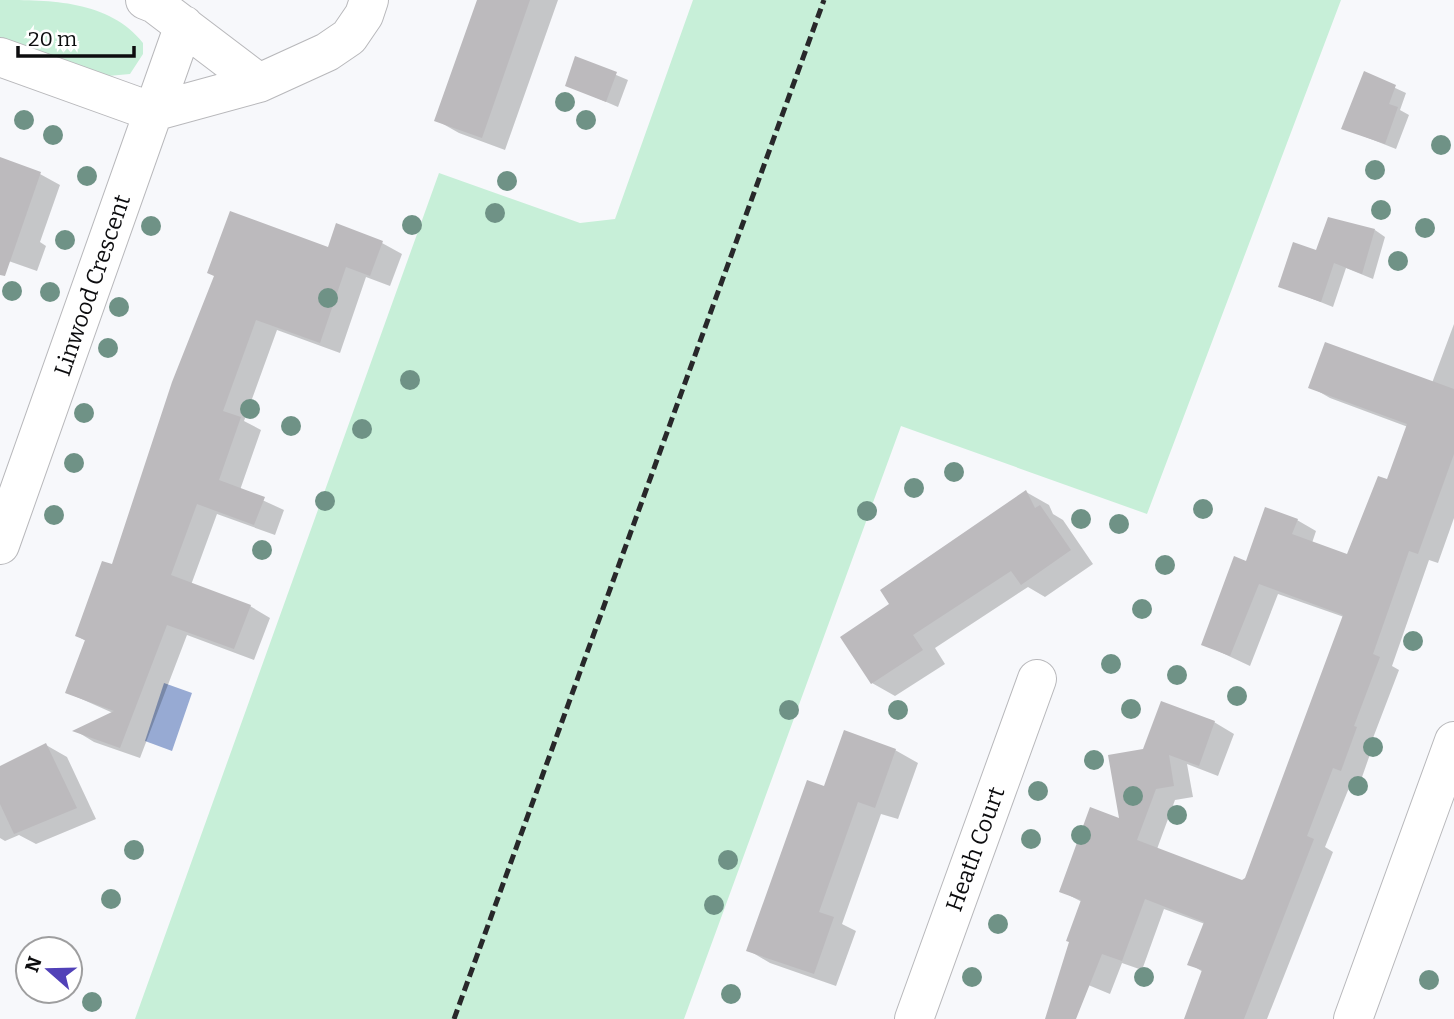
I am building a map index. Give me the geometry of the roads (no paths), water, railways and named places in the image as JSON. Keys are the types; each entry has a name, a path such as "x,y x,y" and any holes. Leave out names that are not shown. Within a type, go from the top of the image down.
{"street":[{"path":"145,0 184,25 259,83"},
{"path":"0,57 153,112 259,83 327,52 349,37 364,15 369,0"},
{"name":"Linwood Crescent","path":"0,545 184,25"},
{"name":"Heath Court","path":"914,1019 1037,679"},
{"path":"1353,1019 1454,741"}],"water":[{"path":"164,683 192,693 172,751 145,741"}],"railway":[{"path":"454,1019 824,0"}]}
